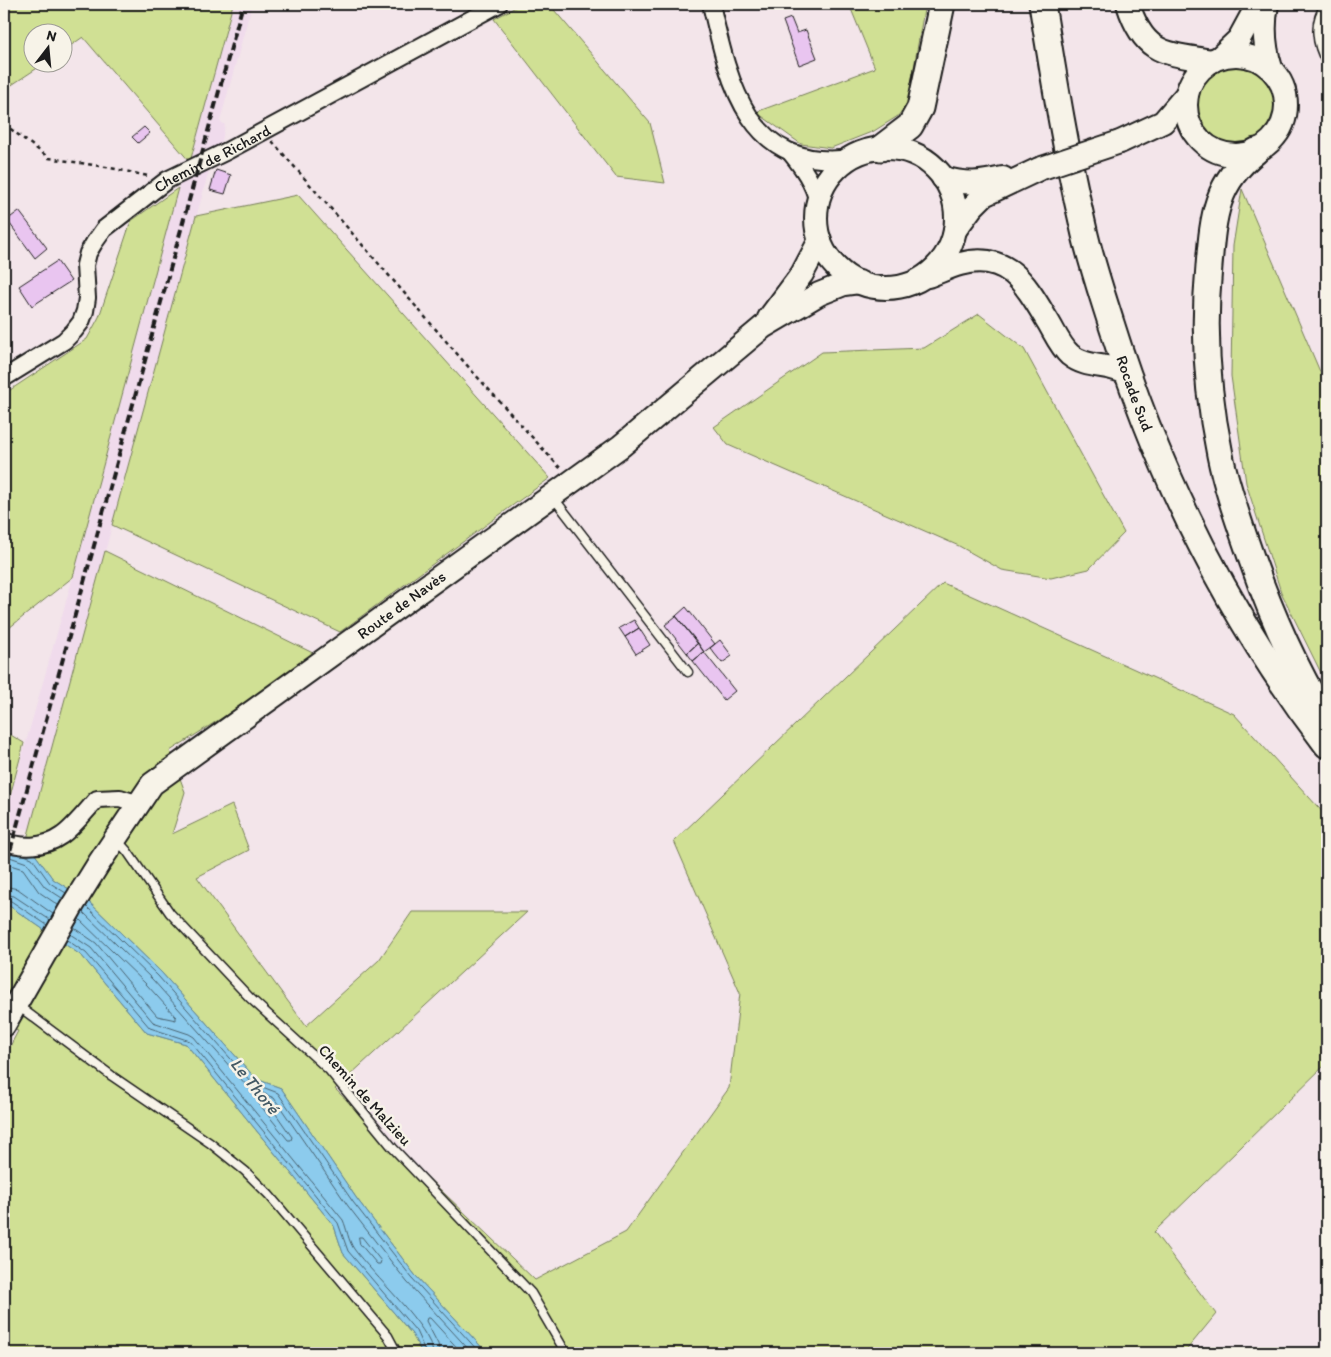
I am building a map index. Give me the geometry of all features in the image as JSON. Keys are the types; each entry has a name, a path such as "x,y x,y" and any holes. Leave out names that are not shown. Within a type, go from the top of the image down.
{"main road":[{"path":"881,148 910,126 920,108 942,4"},
{"name":"Rocade Sud","path":"1042,4 1063,127 1083,226 1092,263 1127,374 1166,473 1205,553 1264,656 1327,745"},
{"path":"1128,4 1136,26 1148,42 1156,48 1165,52 1216,59 1234,54 1247,56 1260,60 1272,68"},
{"name":"Route de Navès","path":"943,178 956,182 978,184 1040,169 1121,141 1163,122 1187,94 1192,81 1201,69 1239,39 1258,4"},
{"path":"1267,4 1264,30 1268,58 1272,68 1282,82 1287,98 1286,114 1280,130 1270,143 1235,170 1223,189 1216,211 1206,309 1206,338 1211,402 1216,438 1227,484 1257,575 1286,647 1327,722"},
{"path":"1187,94 1188,119 1200,140"},
{"name":"Route de Navès","path":"1121,141 1166,133 1200,140 1212,149 1226,154 1241,155 1256,152"},
{"name":"Route de Navès","path":"881,148 899,149 916,155 931,164 943,178 952,194 956,212 955,230 950,248 939,264 925,277 909,284 892,288 876,287 859,282 842,272 828,258 820,240 816,221 818,202 825,184 836,169 865,151 881,148"},
{"name":"Route de Navès","path":"955,230 972,207 984,195 1040,169"},
{"name":"Route de Navès","path":"763,327 802,274 820,240"},
{"path":"925,277 960,264 973,262 990,262 1006,268 1023,281 1068,353 1085,363 1116,369 1127,374"},
{"name":"Route de Navès","path":"4,1025 71,908 152,784 621,446 763,327 819,294 844,284 859,282"}],"street":[{"name":"Chemin de Richard","path":"4,378 64,341 74,331 81,322 85,311 87,298 85,265 88,253 94,243 104,229 167,180 264,132 499,4"},
{"path":"711,4 732,83 743,109 755,125 769,138 790,152 806,158 818,160 851,158"},
{"path":"790,152 801,164 814,187 818,202"},
{"path":"4,841 16,846 40,845 60,836 97,799 120,798 139,804"}],"lane":[{"path":"1326,4 1319,16 1317,32 1321,50 1327,63"},
{"path":"552,496 688,672"},
{"name":"Chemin de Malzieu","path":"115,839 127,852 170,913 250,998 329,1070 393,1148 531,1293 566,1353"},
{"path":"16,1004 112,1076 210,1144 245,1171 269,1195 382,1328 397,1353"}],"path":[{"path":"4,124 49,158 106,167 167,180"},
{"path":"264,132 466,364 572,481"}],"shaded area":[{"path":"233,4 252,4 220,121 225,125 221,146 190,162"},
{"path":"210,167 30,830 4,822 4,819 73,577 178,188 185,179"}],"green space":[{"path":"4,4 233,4 190,162 83,37 72,45 72,22 22,22 22,72 31,72 4,90"},
{"path":"521,4 549,4 650,123 665,183 616,177 494,19"},
{"path":"849,4 925,4 908,102 898,116 874,131 831,148 801,144 756,112 875,68"},
{"path":"1236,64 1251,67 1264,76 1273,89 1276,104 1273,119 1264,132 1251,141 1236,144 1221,141 1208,132 1199,119 1196,104 1199,89 1208,76 1221,67"},
{"path":"178,188 73,577 4,632 4,394 87,339 99,317 131,221"},
{"path":"1242,189 1327,388 1327,685 1281,592 1246,483 1231,376 1233,246"},
{"path":"298,195 550,478 340,632 112,525 196,216"},
{"path":"979,314 1024,349 1124,533 1089,569 1051,578 1002,570 959,546 728,445 714,427 822,352 924,348"},
{"path":"105,551 319,656 170,751 185,792 172,834 232,805 249,850 197,877 306,1026 379,960 412,912 527,912 335,1089 535,1280 626,1232 729,1088 740,993 674,841 943,583 1234,714 1327,817 1327,1063 1154,1232 1216,1314 1184,1353 487,1353 415,1275 357,1199 281,1088 256,1079 161,972 88,901 53,879 34,853 24,850"},
{"path":"4,731 24,743 4,819"},
{"path":"8,905 82,956 147,1033 186,1044 334,1226 343,1253 412,1334 422,1353 4,1353 4,1058 18,1031 4,1026 4,920"}],"water":[{"name":"Le Thoré","path":"4,844 34,853 53,879 88,901 161,972 256,1079 281,1088 357,1199 415,1275 487,1353 422,1353 412,1334 343,1253 334,1226 186,1044 147,1033 82,956 8,905 4,905"}],"building":[{"path":"791,18 797,33 806,30 817,58 799,65 783,21"},
{"path":"144,127 150,133 138,143 132,137"},
{"path":"216,170 231,175 225,194 210,190"},
{"path":"4,189 9,197 4,200"},
{"path":"19,211 47,248 35,258 7,220"},
{"path":"57,261 71,281 32,306 19,286"},
{"path":"686,607 715,644 704,652 676,616"},
{"path":"676,616 698,643 687,653 665,625"},
{"path":"634,620 639,628 625,637 619,628"},
{"path":"639,628 650,645 636,654 625,637"},
{"path":"720,640 732,656 722,663 710,648"},
{"path":"698,643 704,652 693,661 687,653"},
{"path":"704,652 735,691 724,700 693,661"}],"railway":[{"path":"4,873 243,4"}]}
